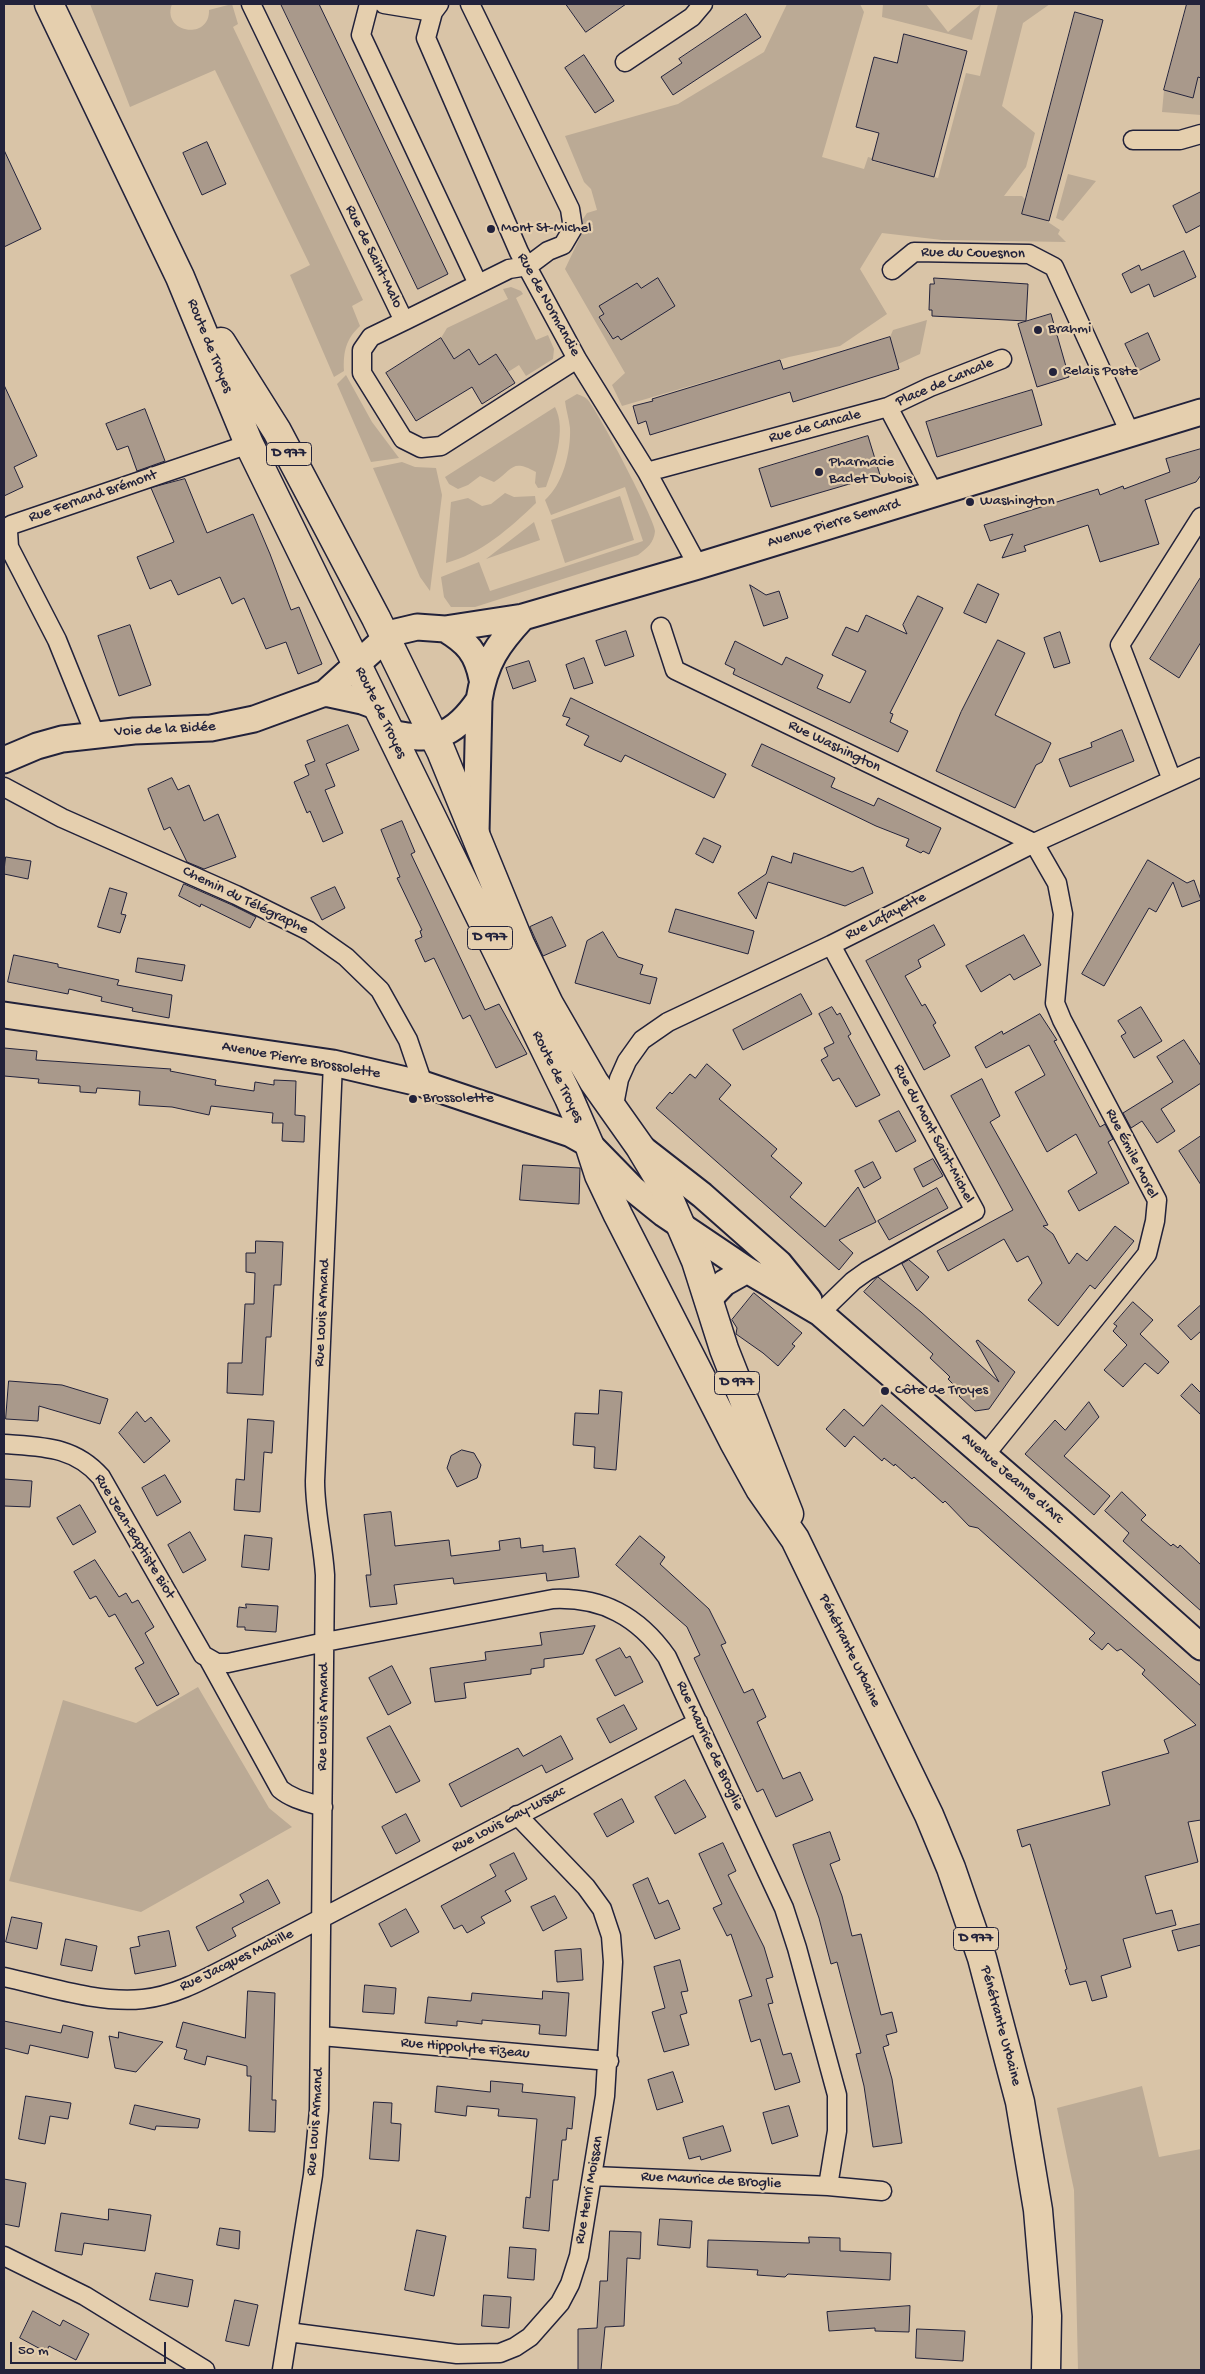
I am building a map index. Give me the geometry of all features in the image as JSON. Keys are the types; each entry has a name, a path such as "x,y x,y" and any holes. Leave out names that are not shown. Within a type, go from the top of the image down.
{"main road":[{"name":"Route de Troyes","path":"53,13 180,277 249,444 569,1098 589,1144"},
{"name":"Route de Troyes","path":"180,277 277,431 386,638"},
{"name":"Avenue Pierre Semard","path":"356,664 386,638 396,632 417,627 445,629 523,617 698,566 1201,412"},
{"path":"390,732 414,738 434,737 456,727 470,714 481,689 492,655 523,617"},
{"path":"445,629 460,638 470,648 479,662 481,689 476,833"},
{"name":"D 977","path":"386,638 434,737 476,833 520,944 549,1004 594,1082 640,1147 664,1187 682,1226 724,1349 788,1507 795,1540"},
{"name":"Voie de la Bidée","path":"4,760 37,746 95,734 211,728 254,719 325,693 356,664"},
{"path":"325,693 357,700 378,708"},
{"name":"Avenue Pierre Brossolette","path":"4,1014 333,1063 423,1084 571,1134 589,1144 633,1189 682,1226"},
{"name":"D 977","path":"589,1144 599,1175 618,1215 691,1354 734,1442 760,1489 795,1540"},
{"name":"Avenue Jeanne d'Arc","path":"640,1147 702,1195 779,1263 820,1313 985,1455 1201,1646"},
{"name":"Avenue Jeanne d'Arc","path":"682,1226 747,1270 820,1313"},
{"path":"708,1300 724,1283 747,1270"},
{"name":"Pénétrante Urbaine","path":"795,1540 929,1815 954,1877 982,1958 1020,2102 1037,2200 1047,2316 1046,2370"}],"street":[{"name":"Rue de Saint-Malo","path":"251,4 404,321 509,269 528,266"},
{"path":"370,4 361,36 478,284"},
{"path":"384,4 436,8"},
{"path":"470,4 570,209 573,228 563,245 548,251 528,266"},
{"path":"625,62 692,17 703,4"},
{"name":"Rue de Normandie","path":"436,8 426,38 515,243 552,316 647,472 698,566"},
{"path":"1133,140 1180,140 1201,134"},
{"name":"Rue du Couesnon","path":"892,270 914,252 1029,254 1054,266 1130,433"},
{"path":"404,321 371,337 362,350 362,373 403,439 421,448 441,446 577,359"},
{"name":"Place de Cancale","path":"888,407 930,387 1002,359"},
{"path":"888,407 934,494"},
{"name":"Rue de Cancale","path":"647,472 687,463 888,407"},
{"name":"Rue Fernand Brémont","path":"95,734 56,640 9,547 8,531 11,526 249,444"},
{"path":"1172,780 1120,645 1201,517"},
{"name":"Rue Washington","path":"661,627 675,670 1034,843"},
{"name":"Rue Lafayette","path":"613,1110 619,1079 627,1061 642,1040 668,1022 831,945 1034,843 1201,767"},
{"name":"Chemin du Télégraphe","path":"4,787 62,818 236,895 309,931 346,958 380,990 408,1040 423,1084"},
{"name":"Rue Émile Morel","path":"985,1455 1147,1254 1155,1221 1157,1200 1075,1046 1055,1003 1063,914 1057,883 1034,843"},
{"name":"Rue du Mont Saint-Michel","path":"820,1313 853,1281 867,1271 975,1211 831,945"},
{"name":"Rue Louis Armand","path":"282,2370 316,2148 321,2036 325,1575 323,1549 315,1508 315,1481 333,1063"},
{"name":"Rue Jean-Baptiste Biot","path":"4,1444 74,1454 91,1466 100,1478 203,1655 209,1660 280,1789 294,1798 323,1807"},
{"name":"Rue Maurice de Broglie","path":"325,1642 553,1599 590,1600 622,1614 657,1643 667,1657 784,1908 800,1957 837,2095 837,2131 828,2186"},
{"path":"209,1660 228,1663 325,1642"},
{"name":"Rue Louis Gay-Lussac","path":"321,1918 698,1722"},
{"name":"Rue Henri Moissan","path":"288,2332 457,2354 500,2353 515,2347 530,2337 560,2303 570,2284 578,2256 593,2176 609,2061 613,1962 607,1921 602,1908 586,1887 517,1816"},
{"name":"Rue Jacques Mabille","path":"4,1976 105,1998 142,1999 191,1985 321,1918"},
{"name":"Rue Hippolyte Fizeau","path":"321,2036 609,2061"},
{"name":"Rue Maurice de Broglie","path":"593,2176 828,2186 882,2191"},
{"path":"4,2256 85,2296 205,2370"}],"shaded area":[{"path":"90,4 172,4 170,14 173,22 179,27 195,29 202,26 207,20 209,10 232,4 238,24 233,27 363,300 352,306 360,326 351,336 346,346 344,371 334,377 290,275 310,265 215,70 130,107"},
{"path":"787,4 860,4 864,12 822,157 864,169 868,157 872,158 872,161 938,178 966,73 980,76 998,4 1050,4 1023,23 1002,106 1035,133 1026,167 1004,196 1022,196 1045,220 1060,230 1058,234 1066,242 942,240 882,233 860,269 887,314 840,346 789,357 622,406 612,385 625,373 565,269 583,231 583,219 587,213 597,210 591,189 584,182 565,136 678,104 764,52"},
{"path":"883,4 926,4 948,32 981,4 972,40 882,17"},
{"path":"1198,77 1201,78 1201,115 1162,112 1164,90 1192,98"},
{"path":"1068,174 1096,181 1063,221 1056,218"},
{"path":"511,287 521,291 523,294 516,298 536,340 548,335 554,349 553,359 526,376 519,365 508,372 496,354 479,365 469,349 454,359 441,338 447,328 508,299 503,289"},
{"path":"927,320 920,354 898,364 890,337 893,330"},
{"path":"346,375 372,422 399,458 371,462 337,384"},
{"path":"577,394 586,398 593,407 636,487 653,523 655,531 652,542 638,555 475,607 451,607 444,597 441,577 479,562 490,591 643,541 625,487 551,515 545,500 561,477 569,447 570,428 565,401"},
{"path":"555,407 560,426 560,437 556,458 546,487 538,488 535,483 536,472 522,466 513,467 494,482 480,476 468,485 458,489 449,484 445,477"},
{"path":"402,462 415,467 436,468 442,495 430,591 420,577 373,468"},
{"path":"505,493 514,497 535,496 536,503 516,522 483,547 446,563 451,502 468,498 482,506 491,504"},
{"path":"620,496 634,540 565,563 551,520"},
{"path":"534,522 540,540 486,559"},
{"path":"198,1687 269,1808 292,1827 141,1912 9,1881 63,1700 136,1723"},
{"path":"1142,2086 1159,2157 1201,2149 1201,2370 1078,2370 1074,2190 1057,2108"}],"building":[{"path":"281,4 319,4 448,274 418,289"},
{"path":"566,4 626,4 586,32"},
{"path":"1187,4 1201,4 1201,78 1198,77 1193,98 1164,90"},
{"path":"1075,12 1103,20 1049,221 1022,214"},
{"path":"746,14 761,37 673,95 661,77 682,63 679,59"},
{"path":"904,34 967,51 934,177 872,160 879,133 856,127 874,57 897,63"},
{"path":"584,55 614,101 595,113 565,68"},
{"path":"207,142 226,184 202,195 183,153"},
{"path":"4,150 41,229 4,247"},
{"path":"1201,192 1201,225 1186,233 1173,206"},
{"path":"1184,251 1196,277 1154,297 1149,284 1131,293 1122,274 1139,265 1141,270"},
{"path":"658,278 675,306 621,340 618,336 613,339 599,317 604,314 599,306 637,283 641,288"},
{"path":"934,278 1028,284 1026,321 932,316 932,310 929,310 930,284 934,284"},
{"path":"1051,314 1069,377 1037,387 1018,324"},
{"path":"1148,333 1160,360 1138,371 1125,344"},
{"path":"890,337 899,369 793,402 790,392 650,435 646,421 638,424 633,406 653,401 652,399 780,360 783,369"},
{"path":"441,338 454,359 469,349 479,365 496,354 515,383 482,404 472,387 416,421 386,373"},
{"path":"4,385 37,456 14,467 23,487 4,496"},
{"path":"1032,390 1042,425 937,457 926,422"},
{"path":"145,409 165,461 137,471 128,446 117,450 106,424"},
{"name":"Pharmacie Baclet Dubois","path":"868,436 880,475 771,507 759,469"},
{"path":"1201,449 1201,475 1196,482 1145,500 1159,544 1100,562 1088,525 1024,546 1026,551 1002,558 1013,534 990,541 984,525 1098,489 1100,495 1123,486 1124,489 1170,472 1166,459"},
{"path":"185,479 207,533 253,514 291,610 299,607 322,664 298,674 286,642 266,649 244,598 232,604 220,577 178,595 171,580 150,589 137,557 174,542 151,488"},
{"path":"1201,577 1201,642 1179,678 1150,659"},
{"path":"978,584 999,594 986,623 964,613"},
{"path":"750,585 766,595 779,591 788,618 764,626"},
{"path":"918,596 943,608 890,713 893,714 890,722 908,731 898,752 733,674 735,669 725,664 735,641 782,665 786,657 823,675 817,688 850,703 866,671 832,655 846,627 858,632 866,615 907,634 903,625"},
{"path":"130,625 151,685 119,696 98,636"},
{"path":"626,631 634,656 605,666 596,641"},
{"path":"1060,632 1070,663 1054,668 1044,638"},
{"path":"998,640 1025,653 995,715 1051,743 1042,762 1036,765 1015,808 936,771 961,712"},
{"path":"584,658 593,683 574,689 566,665"},
{"path":"529,661 536,681 513,689 506,668"},
{"path":"571,698 726,774 714,798 625,755 621,762 584,745 589,736 566,725 570,718 563,716"},
{"path":"348,725 359,750 326,764 335,786 325,790 343,833 323,842 310,811 307,813 294,782 309,775 305,765 315,761 307,741"},
{"path":"1122,730 1134,761 1070,787 1059,759 1092,747 1091,743"},
{"path":"762,744 835,778 831,787 874,806 878,798 941,828 929,854 923,851 921,853 906,846 909,839 876,826 752,766"},
{"path":"172,778 178,790 189,785 204,821 218,814 236,857 204,869 187,862 170,827 164,830 148,789"},
{"path":"402,821 415,852 411,854 485,1010 499,1004 527,1054 496,1068 470,1015 463,1019 434,958 425,962 415,940 422,937 420,931 422,930 397,878 400,877 381,830"},
{"path":"704,838 721,846 713,863 696,854"},
{"path":"794,853 852,872 863,867 873,893 845,906 768,882 756,919 738,893 766,874 772,856 791,863"},
{"path":"6,857 31,861 28,879 4,874"},
{"path":"1148,860 1187,883 1194,880 1201,900 1182,907 1173,882 1156,912 1149,908 1104,986 1082,974"},
{"path":"184,884 256,917 250,928 201,904 200,907 179,896"},
{"path":"335,887 345,908 322,920 311,898"},
{"path":"110,888 127,893 121,914 126,915 120,933 98,927"},
{"path":"676,909 754,931 748,954 669,932"},
{"path":"552,917 566,946 543,956 530,927"},
{"path":"934,925 945,945 918,960 921,967 905,976 922,1006 925,1004 936,1023 933,1025 950,1056 924,1070 866,961"},
{"path":"603,932 618,957 643,965 640,974 657,978 650,1004 575,983 587,941"},
{"path":"1024,935 1041,965 1014,980 1010,974 981,992 966,966"},
{"path":"14,955 119,980 117,985 172,995 169,1018 132,1011 133,1008 101,1001 102,997 69,989 68,994 8,982"},
{"path":"138,958 185,965 182,981 136,972"},
{"path":"801,994 812,1014 743,1050 733,1030"},
{"path":"832,1007 837,1015 840,1013 851,1034 848,1036 880,1095 856,1107 839,1078 833,1081 821,1060 828,1056 824,1048 834,1043 819,1014"},
{"path":"1141,1007 1162,1041 1134,1058 1121,1036 1126,1033 1118,1021"},
{"path":"1040,1014 1057,1040 1054,1041 1100,1127 1105,1124 1113,1139 1108,1142 1129,1183 1079,1211 1068,1191 1097,1173 1076,1134 1047,1152 1015,1092 1045,1075 1029,1045 986,1068 975,1047 1002,1031 1003,1034"},
{"path":"1184,1040 1201,1066 1201,1083 1161,1109 1175,1131 1157,1143 1142,1121 1131,1128 1123,1113 1173,1082 1157,1057"},
{"path":"4,1048 37,1051 36,1060 171,1069 170,1071 216,1080 215,1085 254,1091 255,1082 274,1085 274,1080 296,1081 295,1115 305,1116 304,1142 282,1141 283,1123 272,1123 273,1113 211,1106 209,1115 172,1107 139,1105 140,1091 97,1088 96,1093 80,1092 80,1086 38,1083 39,1079 4,1076"},
{"path":"707,1064 731,1085 719,1099 777,1149 771,1156 802,1183 790,1197 825,1227 858,1187 876,1222 839,1240 853,1253 839,1270 656,1108 690,1074 695,1078"},
{"path":"982,1079 1000,1116 990,1122 1048,1225 1043,1226 1053,1234 1069,1264 1077,1253 1087,1261 1115,1226 1134,1241 1095,1289 1090,1285 1058,1326 1028,1300 1042,1283 1028,1256 1017,1262 1004,1239 948,1271 937,1251 1013,1210 951,1096"},
{"path":"899,1111 916,1141 896,1152 879,1121"},
{"path":"1201,1136 1201,1185 1179,1151"},
{"path":"933,1159 943,1176 923,1187 914,1169"},
{"path":"873,1162 881,1178 864,1188 855,1171"},
{"path":"523,1165 580,1168 579,1204 520,1200"},
{"path":"937,1188 948,1208 889,1240 878,1221"},
{"path":"256,1241 283,1242 281,1285 274,1285 271,1337 266,1337 263,1395 227,1393 228,1363 242,1363 245,1304 254,1304 255,1273 246,1272 246,1253 255,1253"},
{"path":"909,1260 929,1277 917,1291 902,1264"},
{"path":"878,1277 921,1312 999,1382 976,1341 978,1340 1015,1372 989,1409 975,1411 959,1396 962,1393 948,1379 950,1377 930,1358 933,1354 864,1292"},
{"path":"754,1293 802,1333 792,1344 795,1346 778,1366 736,1334 737,1328 732,1320"},
{"path":"1133,1302 1153,1320 1140,1334 1169,1362 1158,1374 1145,1363 1123,1387 1104,1370 1127,1345 1113,1331 1117,1326 1114,1324"},
{"path":"1201,1305 1201,1331 1191,1340 1178,1326"},
{"path":"9,1381 62,1385 108,1399 100,1424 39,1406 38,1421 6,1419"},
{"path":"1192,1384 1201,1393 1201,1415 1181,1396"},
{"path":"600,1390 622,1392 616,1470 594,1468 595,1447 573,1445 575,1413 598,1414"},
{"path":"1089,1402 1099,1417 1064,1456 1110,1496 1094,1515 1025,1454 1055,1420 1065,1430"},
{"path":"882,1405 1201,1686 1201,1820 1188,1822 1198,1862 1145,1876 1156,1914 1172,1910 1176,1925 1123,1939 1131,1967 1101,1976 1107,1997 1092,2001 1086,1981 1070,1985 1030,1844 1022,1847 1017,1830 1110,1805 1102,1772 1169,1753 1164,1740 1196,1725 1142,1674 1145,1670 1121,1649 1117,1651 1108,1643 1102,1650 1089,1639 1095,1633 978,1528 969,1526 945,1501 943,1503 914,1477 912,1479 895,1464 894,1466 884,1458 882,1461 854,1436 845,1447 826,1429 844,1409 863,1426"},
{"path":"137,1412 145,1422 151,1417 170,1441 144,1463 119,1433"},
{"path":"248,1419 274,1421 272,1453 264,1452 260,1512 234,1510 236,1479 244,1480"},
{"path":"462,1450 474,1453 481,1465 477,1478 457,1487 447,1468 451,1456"},
{"path":"165,1475 181,1502 157,1516 142,1488"},
{"path":"4,1479 32,1481 30,1507 4,1506"},
{"path":"1122,1492 1146,1515 1141,1520 1171,1546 1173,1544 1178,1548 1180,1545 1201,1565 1201,1611 1123,1541 1129,1533 1105,1511"},
{"path":"80,1505 96,1532 73,1545 57,1518"},
{"path":"391,1512 395,1546 449,1540 451,1556 500,1550 499,1541 520,1538 521,1548 543,1545 543,1552 575,1548 579,1577 547,1581 546,1573 454,1584 453,1578 394,1585 397,1604 370,1607 366,1575 371,1575 364,1515"},
{"path":"190,1532 206,1560 183,1573 168,1545"},
{"path":"245,1535 272,1538 269,1570 242,1567"},
{"path":"640,1536 665,1557 660,1564 709,1609 726,1643 721,1645 744,1693 753,1689 766,1717 757,1722 783,1779 800,1772 813,1800 776,1817 763,1789 757,1792 694,1658 700,1655 687,1627 616,1565"},
{"path":"95,1560 119,1597 126,1593 132,1603 138,1600 154,1627 145,1633 179,1694 157,1706 135,1668 144,1663 115,1614 109,1617 96,1596 90,1599 74,1572"},
{"path":"246,1604 278,1606 276,1632 245,1630 245,1627 237,1627 239,1607 246,1608"},
{"path":"595,1626 583,1654 544,1659 544,1667 531,1669 531,1674 464,1683 466,1698 435,1702 430,1668 486,1660 485,1652 542,1645 540,1633"},
{"path":"620,1648 626,1658 630,1656 643,1682 615,1696 596,1660"},
{"path":"392,1666 411,1703 388,1715 369,1678"},
{"path":"624,1705 637,1729 610,1743 597,1719"},
{"path":"390,1726 420,1781 396,1793 367,1738"},
{"path":"561,1736 573,1759 546,1773 542,1765 461,1807 449,1784 518,1748 523,1756"},
{"path":"685,1780 706,1817 675,1834 655,1797"},
{"path":"622,1799 634,1822 607,1837 594,1814"},
{"path":"406,1814 420,1841 396,1854 382,1827"},
{"path":"830,1832 840,1860 830,1864 842,1896 852,1936 861,1934 881,2015 892,2012 897,2032 886,2035 889,2045 883,2047 892,2079 902,2143 873,2147 864,2086 856,2054 861,2053 837,1962 831,1964 819,1918 793,1845"},
{"path":"723,1843 736,1871 728,1875 764,1947 773,1977 766,1979 773,2003 768,2004 783,2055 791,2053 800,2082 775,2090 760,2039 751,2042 739,2000 752,1996 731,1934 727,1936 713,1908 722,1904 699,1854"},
{"path":"514,1853 527,1879 505,1891 511,1901 481,1917 485,1923 467,1933 462,1925 454,1929 441,1906 496,1876 490,1865"},
{"path":"648,1878 659,1904 668,1900 680,1929 655,1939 633,1885"},
{"path":"268,1880 280,1903 232,1928 236,1936 208,1951 196,1927 244,1902 240,1895"},
{"path":"555,1896 567,1918 543,1931 531,1907"},
{"path":"406,1909 419,1932 391,1947 379,1924"},
{"path":"12,1917 42,1923 37,1949 6,1942"},
{"path":"1201,1924 1201,1945 1178,1951 1172,1931"},
{"path":"169,1931 176,1966 135,1974 130,1948 140,1946 138,1937"},
{"path":"66,1939 97,1946 92,1971 61,1965"},
{"path":"581,1949 583,1980 557,1982 555,1951"},
{"path":"680,1960 688,1991 681,1992 687,2013 680,2015 689,2045 664,2052 652,2012 665,2008 654,1967"},
{"path":"365,1985 396,1988 394,2014 363,2012"},
{"path":"248,1991 275,1993 272,2100 276,2100 275,2132 249,2131 251,2076 247,2076 247,2066 207,2056 205,2065 184,2059 187,2050 176,2047 183,2022 245,2038"},
{"path":"543,1991 569,1993 566,2036 539,2034 540,2025 482,2020 482,2024 457,2021 457,2026 425,2023 428,1997 471,2001 472,1993 542,1999"},
{"path":"4,2021 61,2033 63,2025 93,2032 88,2058 30,2045 28,2054 4,2048"},
{"path":"119,2032 163,2042 136,2072 115,2068 109,2036 118,2038"},
{"path":"673,2072 683,2102 657,2110 648,2080"},
{"path":"491,2081 523,2084 522,2092 575,2097 572,2129 567,2128 566,2140 562,2140 558,2180 553,2180 549,2231 523,2228 526,2197 530,2198 537,2119 498,2116 499,2109 467,2106 466,2116 435,2112 437,2086 490,2092"},
{"path":"26,2096 71,2103 68,2119 50,2116 45,2144 19,2139"},
{"path":"374,2102 392,2103 391,2123 401,2124 399,2161 370,2159"},
{"path":"135,2105 200,2119 198,2128 156,2126 155,2130 130,2124"},
{"path":"789,2106 798,2136 772,2144 763,2113"},
{"path":"723,2126 731,2151 701,2160 700,2156 689,2159 683,2138"},
{"path":"4,2179 26,2183 19,2227 4,2224"},
{"path":"109,2209 151,2215 145,2251 84,2243 82,2255 55,2251 61,2213 108,2220"},
{"path":"660,2219 692,2221 690,2248 658,2245"},
{"path":"220,2228 240,2231 239,2249 217,2245"},
{"path":"417,2230 446,2236 434,2296 405,2290"},
{"path":"610,2231 641,2232 640,2259 627,2258 624,2326 605,2327 601,2370 578,2370 578,2329 597,2328 600,2281 607,2281"},
{"path":"809,2237 840,2238 840,2251 891,2253 890,2280 788,2274 785,2277 757,2275 758,2270 707,2267 708,2240 809,2243"},
{"path":"510,2247 536,2249 534,2280 508,2278"},
{"path":"156,2273 193,2280 188,2307 150,2300"},
{"path":"484,2295 511,2297 509,2328 482,2326"},
{"path":"235,2300 258,2305 249,2346 226,2341"},
{"path":"910,2306 909,2332 875,2331 875,2328 829,2331 827,2312"},
{"path":"33,2311 60,2326 63,2320 89,2334 76,2360 49,2346 46,2352 20,2338"},
{"path":"917,2329 965,2331 963,2361 916,2358"}],"place":[{"name":"Mont St-Michel","path":"491,229"},
{"name":"Brahmi","path":"1038,330"},
{"name":"Relais Poste","path":"1053,372"},
{"name":"Pharmacie Baclet Dubois","path":"819,472"},
{"name":"Washington","path":"970,502"},
{"name":"Brossolette","path":"413,1099"},
{"name":"Côte de Troyes","path":"885,1391"}]}
